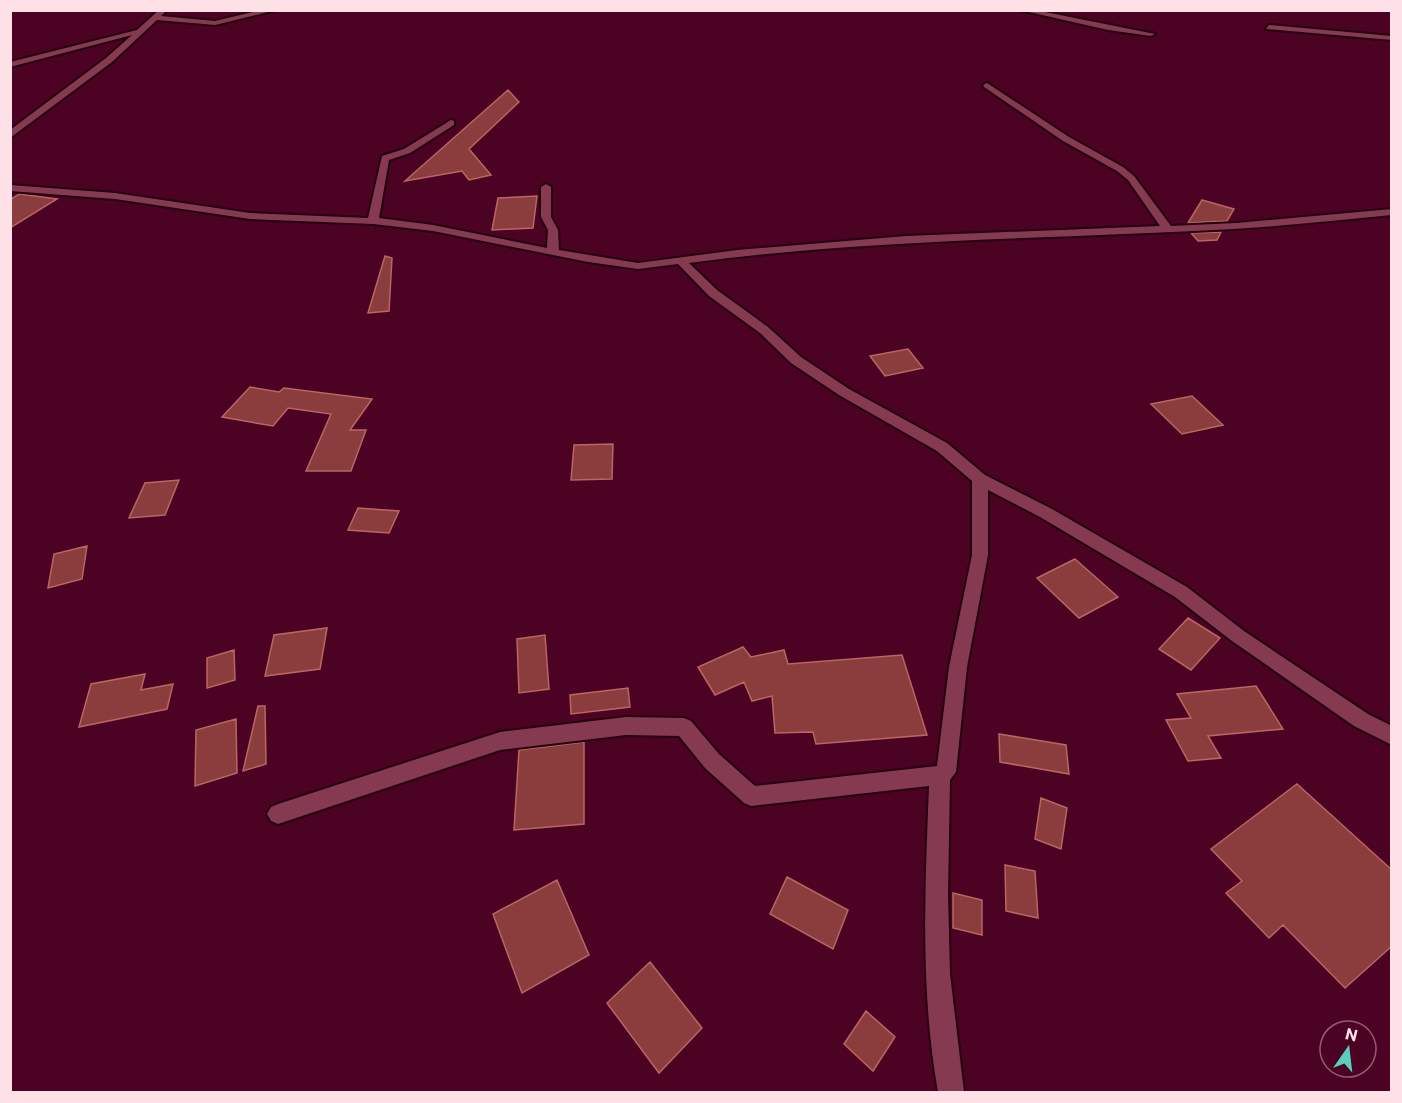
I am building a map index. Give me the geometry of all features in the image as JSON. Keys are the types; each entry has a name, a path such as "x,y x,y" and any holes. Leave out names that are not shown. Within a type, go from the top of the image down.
{"street":[{"path":"10,135 109,60 164,10"},
{"path":"155,18 215,23 273,10"},
{"path":"1023,10 1108,28 1151,34"},
{"path":"1269,27 1392,38"},
{"path":"10,65 139,31"},
{"path":"987,85 1066,139 1120,169 1131,178 1167,228"},
{"path":"373,220 385,158 408,151 451,123"},
{"path":"546,187 546,217 553,230 553,252"},
{"path":"10,188 115,196 250,216 373,220 433,228 638,266 906,239 975,238 1248,225 1392,212"},
{"path":"680,260 713,293 764,330 796,360 844,392 942,447 980,479 1046,513 1181,592 1238,636 1361,720 1392,736"},
{"path":"278,814 500,741 626,726 684,727 712,761 751,796 940,775 946,772 958,667 980,555 980,479"},
{"path":"940,775 936,884 938,977 951,1092"}],"building":[{"path":"508,90 519,102 469,149 491,175 469,180 462,171 405,181"},
{"path":"19,194 57,199 10,228 10,200"},
{"path":"537,196 533,228 492,230 498,198"},
{"path":"1202,200 1234,209 1227,221 1188,223"},
{"path":"1221,232 1217,240 1198,241 1191,233"},
{"path":"385,256 392,258 389,311 368,313"},
{"path":"908,349 923,368 885,376 870,356"},
{"path":"250,387 279,392 284,388 372,399 350,430 366,430 351,471 306,471 331,414 288,408 273,426 222,417"},
{"path":"1192,396 1223,425 1182,434 1151,404"},
{"path":"613,444 612,479 571,480 574,445"},
{"path":"179,480 165,515 129,518 145,483"},
{"path":"358,508 399,511 389,533 348,530"},
{"path":"87,546 82,579 48,588 54,554"},
{"path":"1075,559 1118,597 1079,618 1037,578"},
{"path":"1188,618 1220,638 1191,670 1159,649"},
{"path":"327,628 320,669 265,676 274,635"},
{"path":"545,635 549,689 519,693 517,639"},
{"path":"743,647 751,657 784,650 788,664 902,655 927,735 816,744 813,732 775,733 772,696 752,701 744,682 715,695 698,667"},
{"path":"234,650 235,680 207,688 207,658"},
{"path":"145,674 141,690 173,684 167,709 79,727 91,684"},
{"path":"1256,686 1283,729 1208,736 1221,758 1188,761 1166,720 1191,718 1177,694"},
{"path":"628,688 630,707 571,714 570,695"},
{"path":"258,706 265,706 266,764 243,771"},
{"path":"236,719 237,773 195,786 196,730"},
{"path":"999,734 1066,745 1069,774 1000,762"},
{"path":"584,742 584,824 514,830 519,750"},
{"path":"1297,784 1392,870 1392,946 1345,988 1283,925 1269,938 1226,893 1242,881 1211,849"},
{"path":"1041,798 1067,808 1061,849 1035,839"},
{"path":"1005,865 1035,871 1038,918 1006,911"},
{"path":"787,877 848,910 833,949 770,914"},
{"path":"557,880 589,955 522,993 493,914"},
{"path":"953,893 982,900 982,935 953,928"},
{"path":"650,962 702,1028 659,1073 607,1003"},
{"path":"866,1011 895,1037 873,1071 844,1044"}]}
